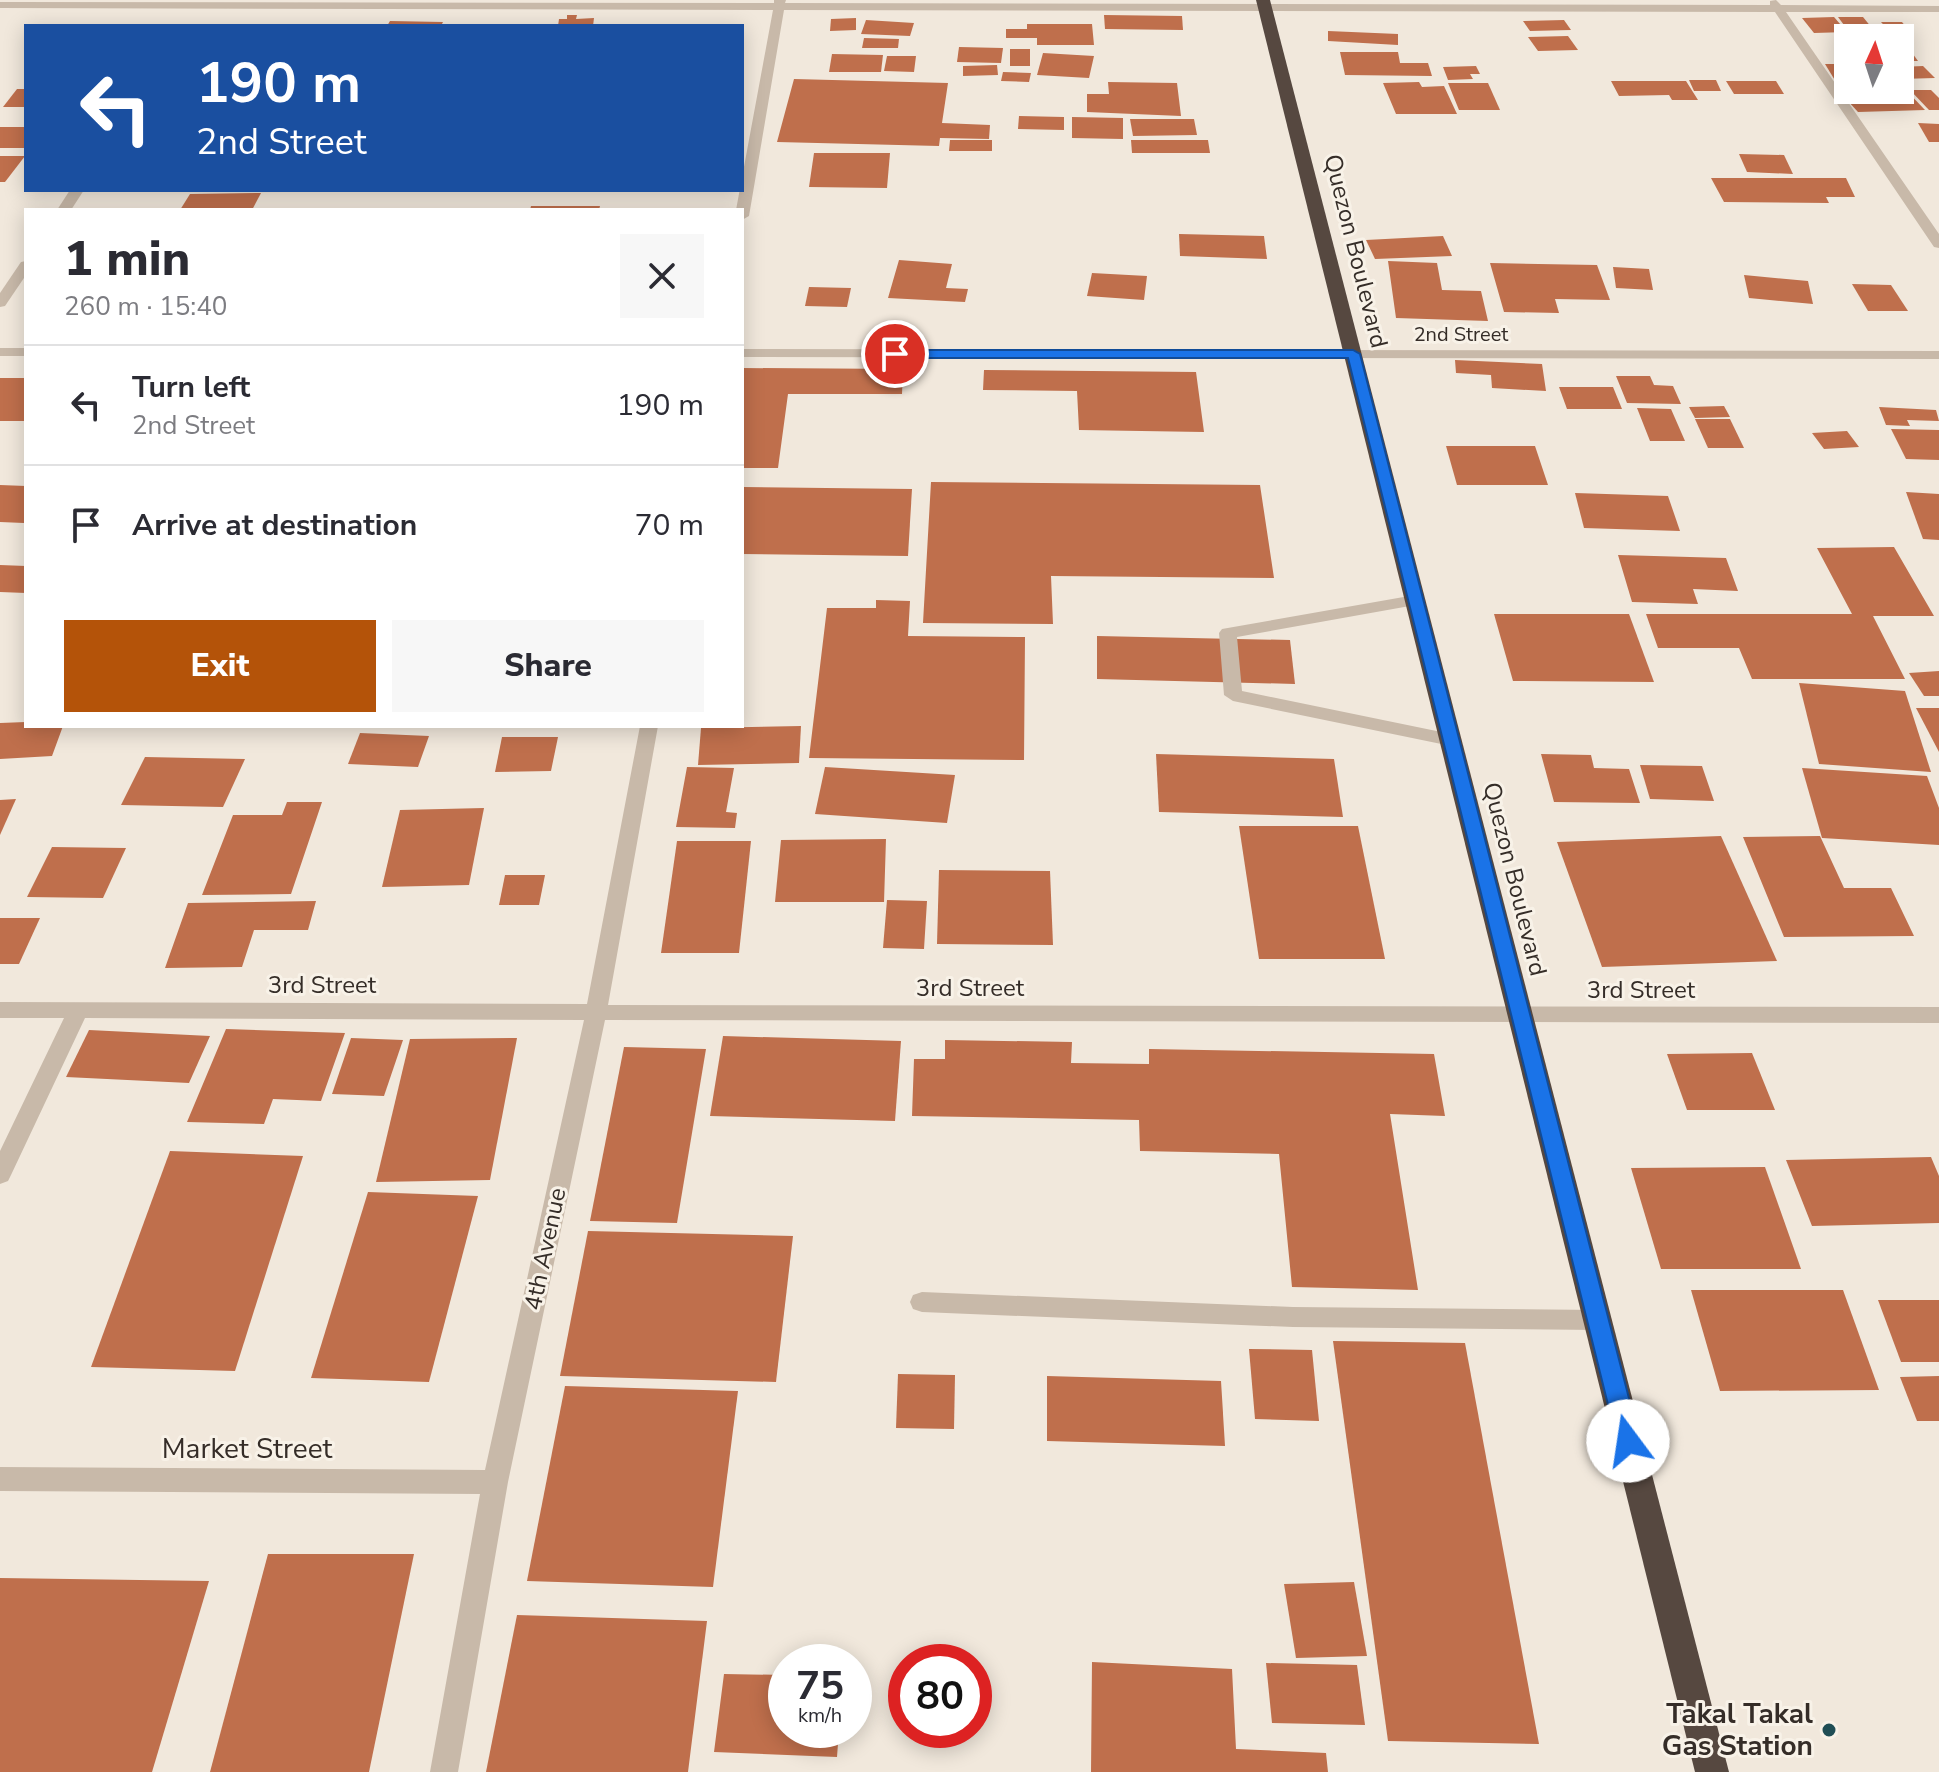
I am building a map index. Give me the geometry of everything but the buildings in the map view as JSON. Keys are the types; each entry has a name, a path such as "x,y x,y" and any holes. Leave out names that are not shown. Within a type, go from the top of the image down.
{"highway":[{"name":"Quezon Boulevard","path":"1264,4 1712,1772"}],"street":[{"path":"743,208 780,4"},
{"path":"0,5 1775,5 1939,9"},
{"path":"1775,5 1939,244"},
{"path":"0,303 24,268"},
{"path":"0,352 24,352"},
{"name":"2nd Street","path":"744,353 1939,355"},
{"path":"1415,600 1228,633 1233,695 1451,740"},
{"name":"4th Avenue","path":"444,1772 495,1482 596,1012 649,728"},
{"name":"3rd Street","path":"0,1010 1939,1015"},
{"path":"0,1175 78,1010"},
{"path":"922,1302 1293,1317 1598,1320"},
{"name":"Market Street","path":"0,1479 495,1482"}],"place":[{"name":"Takal Takal Gas Station","path":"1829,1730"}],"route":[{"path":"895,354 1353,354 1628,1441"}]}
